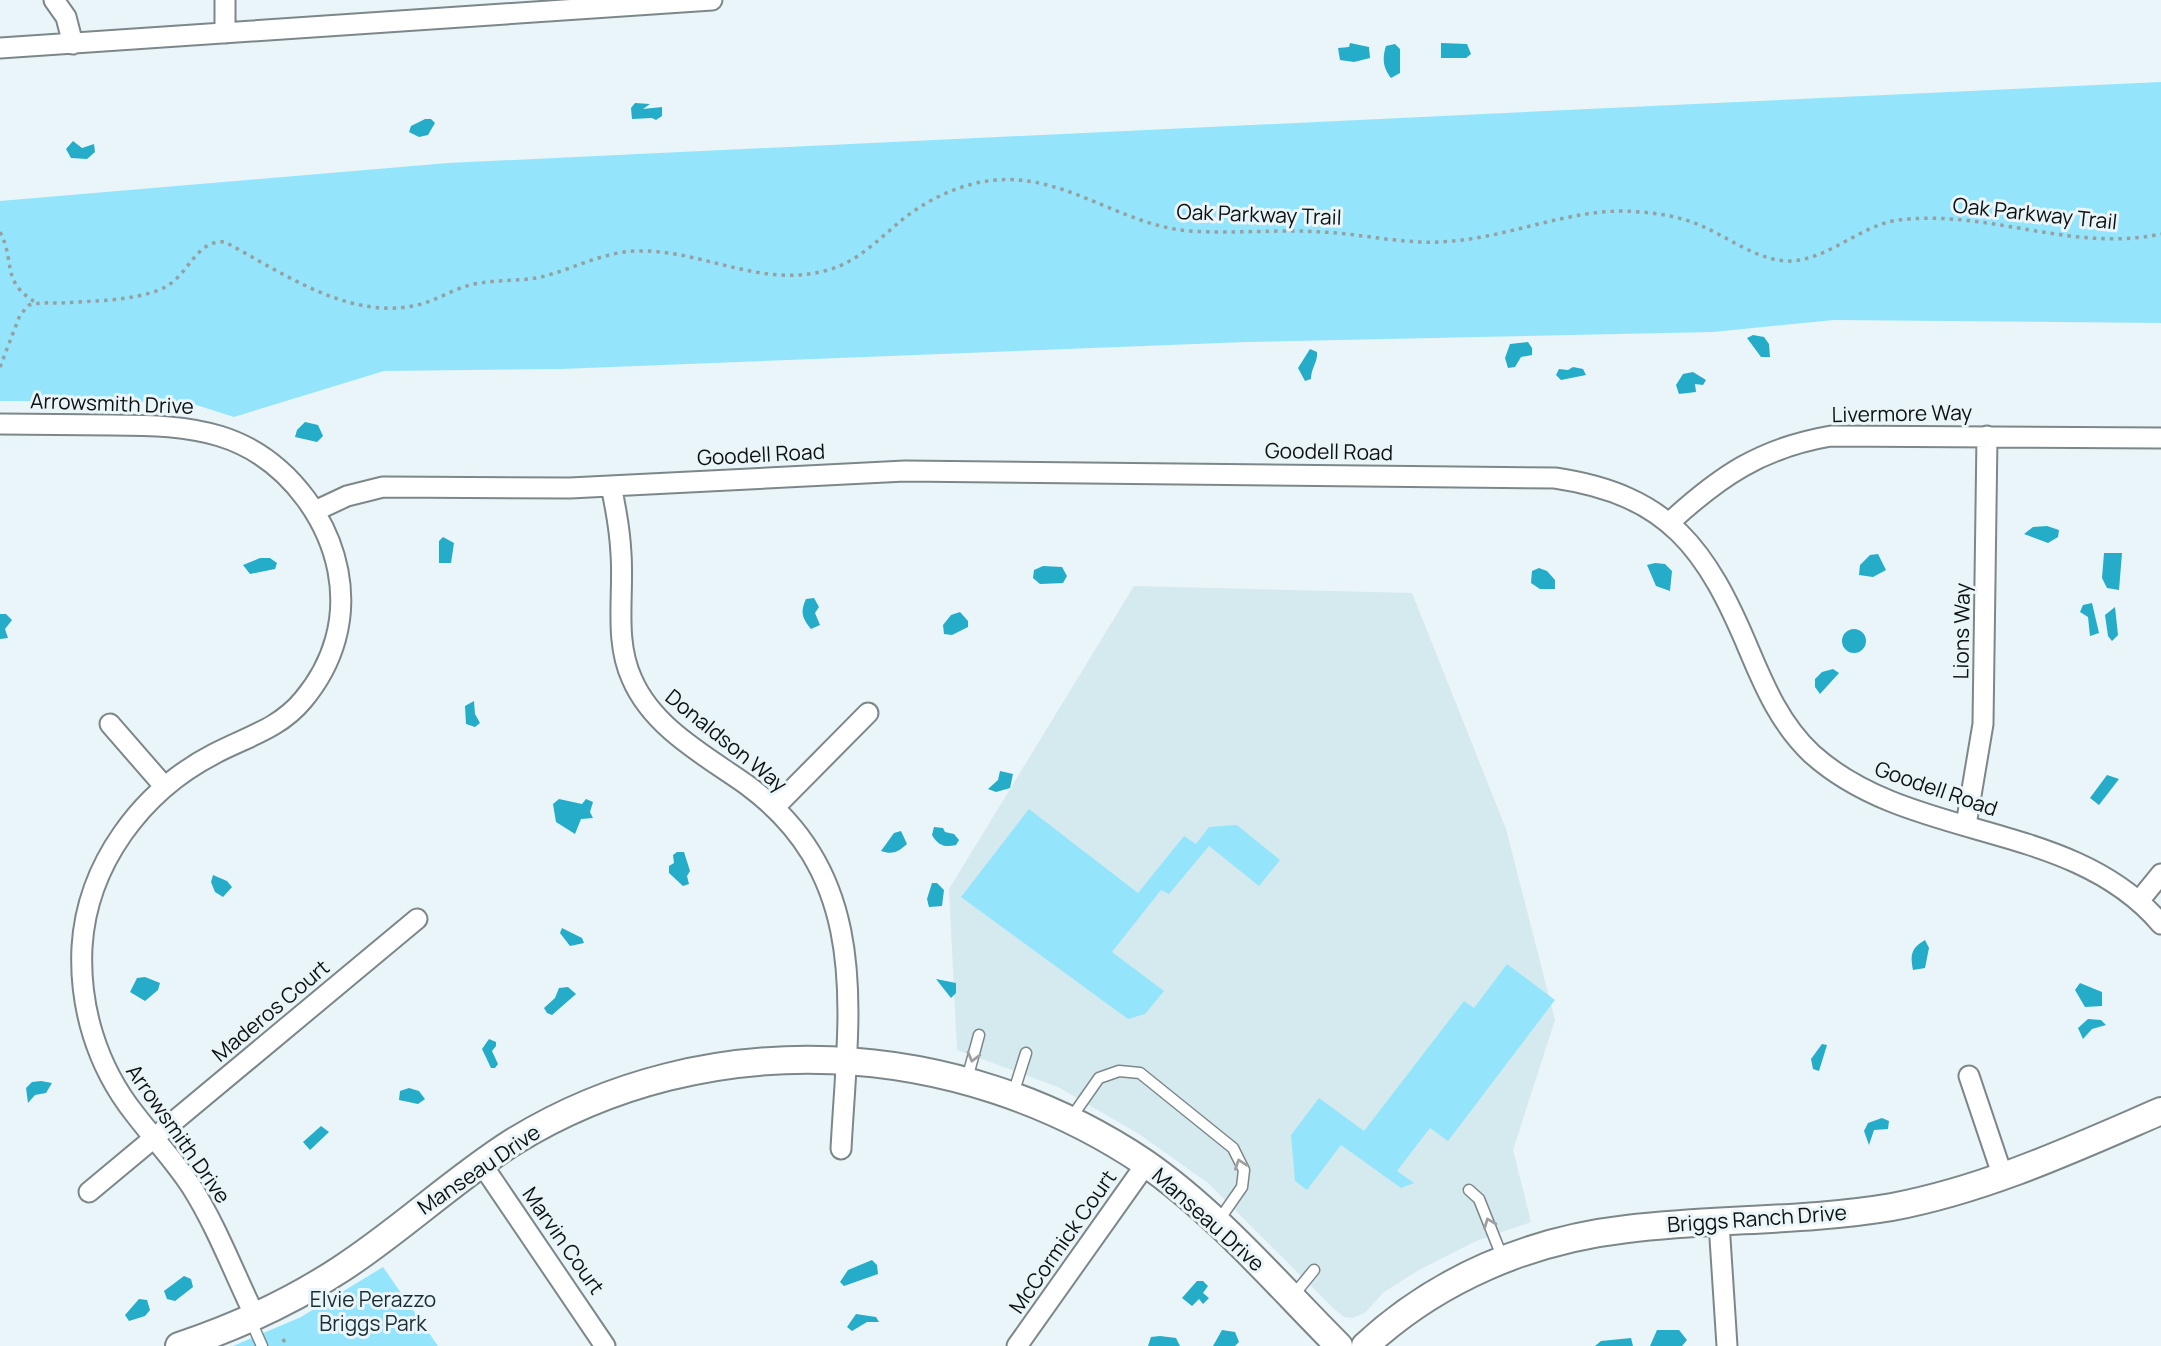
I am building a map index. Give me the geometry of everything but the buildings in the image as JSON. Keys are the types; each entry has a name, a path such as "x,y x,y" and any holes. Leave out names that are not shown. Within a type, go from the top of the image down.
{"street":[{"path":"54,0 66,18 73,44"},
{"path":"225,0 225,33"},
{"path":"0,48 712,0"},
{"name":"Arrowsmith Drive","path":"0,424 182,426 218,434 268,460 296,486 315,511 337,563 341,597 335,644 323,673 304,699 281,720 254,737 195,764 164,786 139,811 119,837 103,866 91,897 82,945 86,1011 94,1042 115,1087 191,1187 213,1226 252,1318"},
{"name":"Livermore Way","path":"1669,523 1722,477 1756,458 1806,440 1857,434 2161,438"},
{"name":"Lions Way","path":"1966,825 1979,764 1983,724 1987,436"},
{"name":"Goodell Road","path":"315,511 347,496 383,487 611,486 949,470 1555,478 1598,485 1625,495 1669,523 1700,554 1717,578 1774,706 1811,753 1860,787 2077,862 2116,883 2139,901 2161,924"},
{"name":"Donaldson Way","path":"611,486 621,555 622,640 631,679 653,713 774,808 809,851 828,887 841,925 848,965 841,1149"},
{"path":"774,808 868,713"},
{"path":"110,724 164,786"},
{"path":"2139,901 2161,874"},
{"name":"Maderos Court","path":"89,1192 417,919"},
{"name":"Manseau Drive","path":"179,1346 252,1318 343,1268 481,1163 570,1112 665,1078 764,1060 846,1060 925,1069 1013,1094 1070,1119 1146,1164 1216,1223 1339,1346"},
{"path":"1969,1076 2003,1178"},
{"name":"Briggs Ranch Drive","path":"1365,1346 1431,1296 1503,1259 1582,1235 1629,1228 1837,1214 1892,1206 2003,1178 2161,1111"},
{"name":"Marvin Court","path":"481,1163 605,1346"},
{"name":"McCormick Court","path":"1017,1346 1146,1164"},
{"path":"1719,1223 1727,1346"}],"lane":[{"path":"967,1079 979,1035"},
{"path":"1013,1094 1026,1053"},
{"path":"1070,1119 1099,1078 1119,1071 1140,1073 1233,1148 1244,1171 1242,1187 1216,1223"},
{"path":"1469,1190 1479,1199 1503,1259"},
{"path":"1291,1298 1314,1270"},
{"path":"252,1318 262,1346"}],"path":[{"name":"Oak Parkway Trail","path":"37,303 90,301 159,290 183,275 198,252 214,241 225,242 326,294 374,307 409,307 473,284 540,277 603,256 635,251 672,255 757,275 795,275 841,265 934,199 958,188 996,180 1034,181 1100,202 1156,226 1199,231 1322,232 1406,242 1446,242 1493,235 1576,215 1604,212 1660,214 1693,223 1755,253 1782,261 1807,258 1875,225 1900,220 1992,223 2050,235 2102,241 2161,234"},
{"path":"0,232 13,283 22,295 37,303"},
{"path":"0,367 20,315 29,305 37,303"},
{"path":"282,1339 286,1346"}],"shaded area":[{"path":"1350,43 1369,47 1370,58 1354,62 1340,60 1338,48 1349,47"},
{"path":"1441,43 1467,44 1471,54 1466,58 1441,58"},
{"path":"1395,44 1400,49 1400,73 1391,78 1385,67 1384,55 1386,46"},
{"path":"635,103 650,104 643,109 662,107 662,116 656,120 632,119 631,108"},
{"path":"431,119 435,123 428,135 419,137 409,132 411,126"},
{"path":"73,141 82,148 94,144 95,152 87,159 71,158 66,149"},
{"path":"1753,335 1764,337 1769,344 1770,357 1761,357 1747,338"},
{"path":"1528,342 1532,355 1521,357 1515,367 1508,368 1505,358 1510,344"},
{"path":"1310,349 1317,352 1317,356 1311,379 1305,381 1298,368"},
{"path":"1573,367 1583,369 1586,375 1561,380 1556,375 1559,369 1568,370"},
{"path":"1693,372 1706,380 1703,385 1695,384 1696,392 1679,394 1676,385 1683,374"},
{"path":"305,422 318,425 323,436 317,442 295,437 297,430"},
{"path":"2047,526 2059,530 2058,537 2048,543 2024,534 2033,527"},
{"path":"443,537 454,543 451,563 439,563 439,541"},
{"path":"2104,553 2122,553 2119,590 2107,588 2102,578"},
{"path":"1878,554 1886,570 1873,577 1859,575 1860,565 1870,555"},
{"path":"260,558 270,558 277,563 275,569 250,574 243,565"},
{"path":"1665,564 1672,571 1670,591 1656,586 1647,565"},
{"path":"1043,566 1062,567 1067,576 1063,583 1040,584 1033,578 1034,570"},
{"path":"1539,568 1547,571 1555,580 1555,589 1540,589 1531,583 1532,571"},
{"path":"1134,586 1412,593 1506,829 1555,1020 1513,1150 1531,1222 1476,1241 1419,1270 1384,1292 1366,1312 1353,1318 1344,1317 1333,1308 1208,1183 1139,1134 1058,1087 957,1050 949,889"},
{"path":"814,598 819,607 815,613 820,625 811,629 804,618 803,608 806,599"},
{"path":"2092,603 2099,633 2090,636 2088,617 2080,612 2083,605"},
{"path":"2115,607 2118,635 2112,641 2108,636 2105,615"},
{"path":"960,612 968,621 968,627 952,635 944,634 943,625 951,615"},
{"path":"0,614 6,614 12,620 5,629 8,638 0,639"},
{"path":"1854,629 1863,632 1866,641 1863,650 1854,653 1845,650 1842,641 1845,632"},
{"path":"1833,669 1839,673 1820,694 1815,687 1815,679 1822,672"},
{"path":"474,701 475,714 480,723 475,727 466,724 465,706"},
{"path":"1000,771 1013,774 1010,788 996,792 988,789 998,780"},
{"path":"2107,775 2119,779 2099,805 2090,798"},
{"path":"559,799 582,804 586,799 593,802 590,812 593,818 581,819 575,834 556,822 553,804"},
{"path":"934,827 954,834 959,840 956,845 945,846 939,843 932,835"},
{"path":"901,831 907,844 895,852 881,851 894,833"},
{"path":"684,852 690,871 687,876 689,884 683,886 669,873 669,866 674,863 673,855"},
{"path":"213,875 227,881 232,887 223,897 215,892 211,882"},
{"path":"932,883 937,883 944,890 942,906 929,907 927,899"},
{"path":"562,928 582,938 584,943 570,946 560,933"},
{"path":"1925,940 1929,948 1925,968 1913,970 1913,952"},
{"path":"145,977 160,983 158,990 145,1001 130,992 137,978"},
{"path":"936,979 956,983 956,993 951,998"},
{"path":"2080,983 2102,992 2102,1006 2085,1007 2075,990"},
{"path":"568,987 576,994 552,1015 547,1013 544,1008 555,998 559,988"},
{"path":"2088,1019 2101,1020 2106,1025 2092,1029 2083,1039 2078,1028"},
{"path":"489,1039 496,1042 492,1051 498,1064 495,1068 491,1068 482,1049"},
{"path":"1822,1044 1827,1045 1819,1071 1813,1069 1811,1059"},
{"path":"32,1082 52,1083 46,1093 35,1095 28,1103 26,1088"},
{"path":"409,1088 419,1091 425,1099 418,1104 399,1100 400,1091"},
{"path":"1882,1118 1889,1121 1888,1129 1874,1130 1869,1145 1864,1131 1868,1123"},
{"path":"321,1126 329,1132 310,1150 303,1142"},
{"path":"872,1260 877,1265 878,1274 844,1286 840,1282 848,1270"},
{"path":"184,1276 191,1279 193,1287 175,1301 167,1299 164,1291"},
{"path":"1197,1281 1203,1281 1208,1286 1203,1293 1209,1298 1203,1304 1199,1299 1192,1306 1182,1298"},
{"path":"139,1299 147,1300 150,1310 145,1316 129,1321 125,1315"},
{"path":"856,1314 876,1317 879,1322 867,1322 852,1331 847,1327"},
{"path":"1222,1330 1235,1332 1239,1342 1235,1346 1213,1346"},
{"path":"1657,1330 1679,1330 1687,1340 1682,1346 1650,1346"},
{"path":"1151,1337 1176,1338 1180,1346 1148,1346"},
{"path":"1631,1338 1633,1346 1595,1346 1601,1341"}],"green space":[{"path":"2161,82 2161,323 1834,320 1713,332 1246,342 561,369 384,371 234,417 187,402 0,401 0,201 448,163"},
{"path":"1029,809 1138,893 1184,836 1196,844 1209,827 1237,825 1280,860 1259,886 1209,846 1169,894 1161,890 1112,952 1164,991 1145,1014 1128,1019 961,897"},
{"path":"1507,964 1555,1000 1448,1141 1430,1128 1397,1171 1414,1183 1401,1188 1341,1145 1307,1190 1295,1181 1291,1135 1319,1098 1364,1131 1464,1001 1474,1008"},
{"name":"Elvie Perazzo Briggs Park","path":"383,1267 438,1346 233,1346 301,1317"}]}
